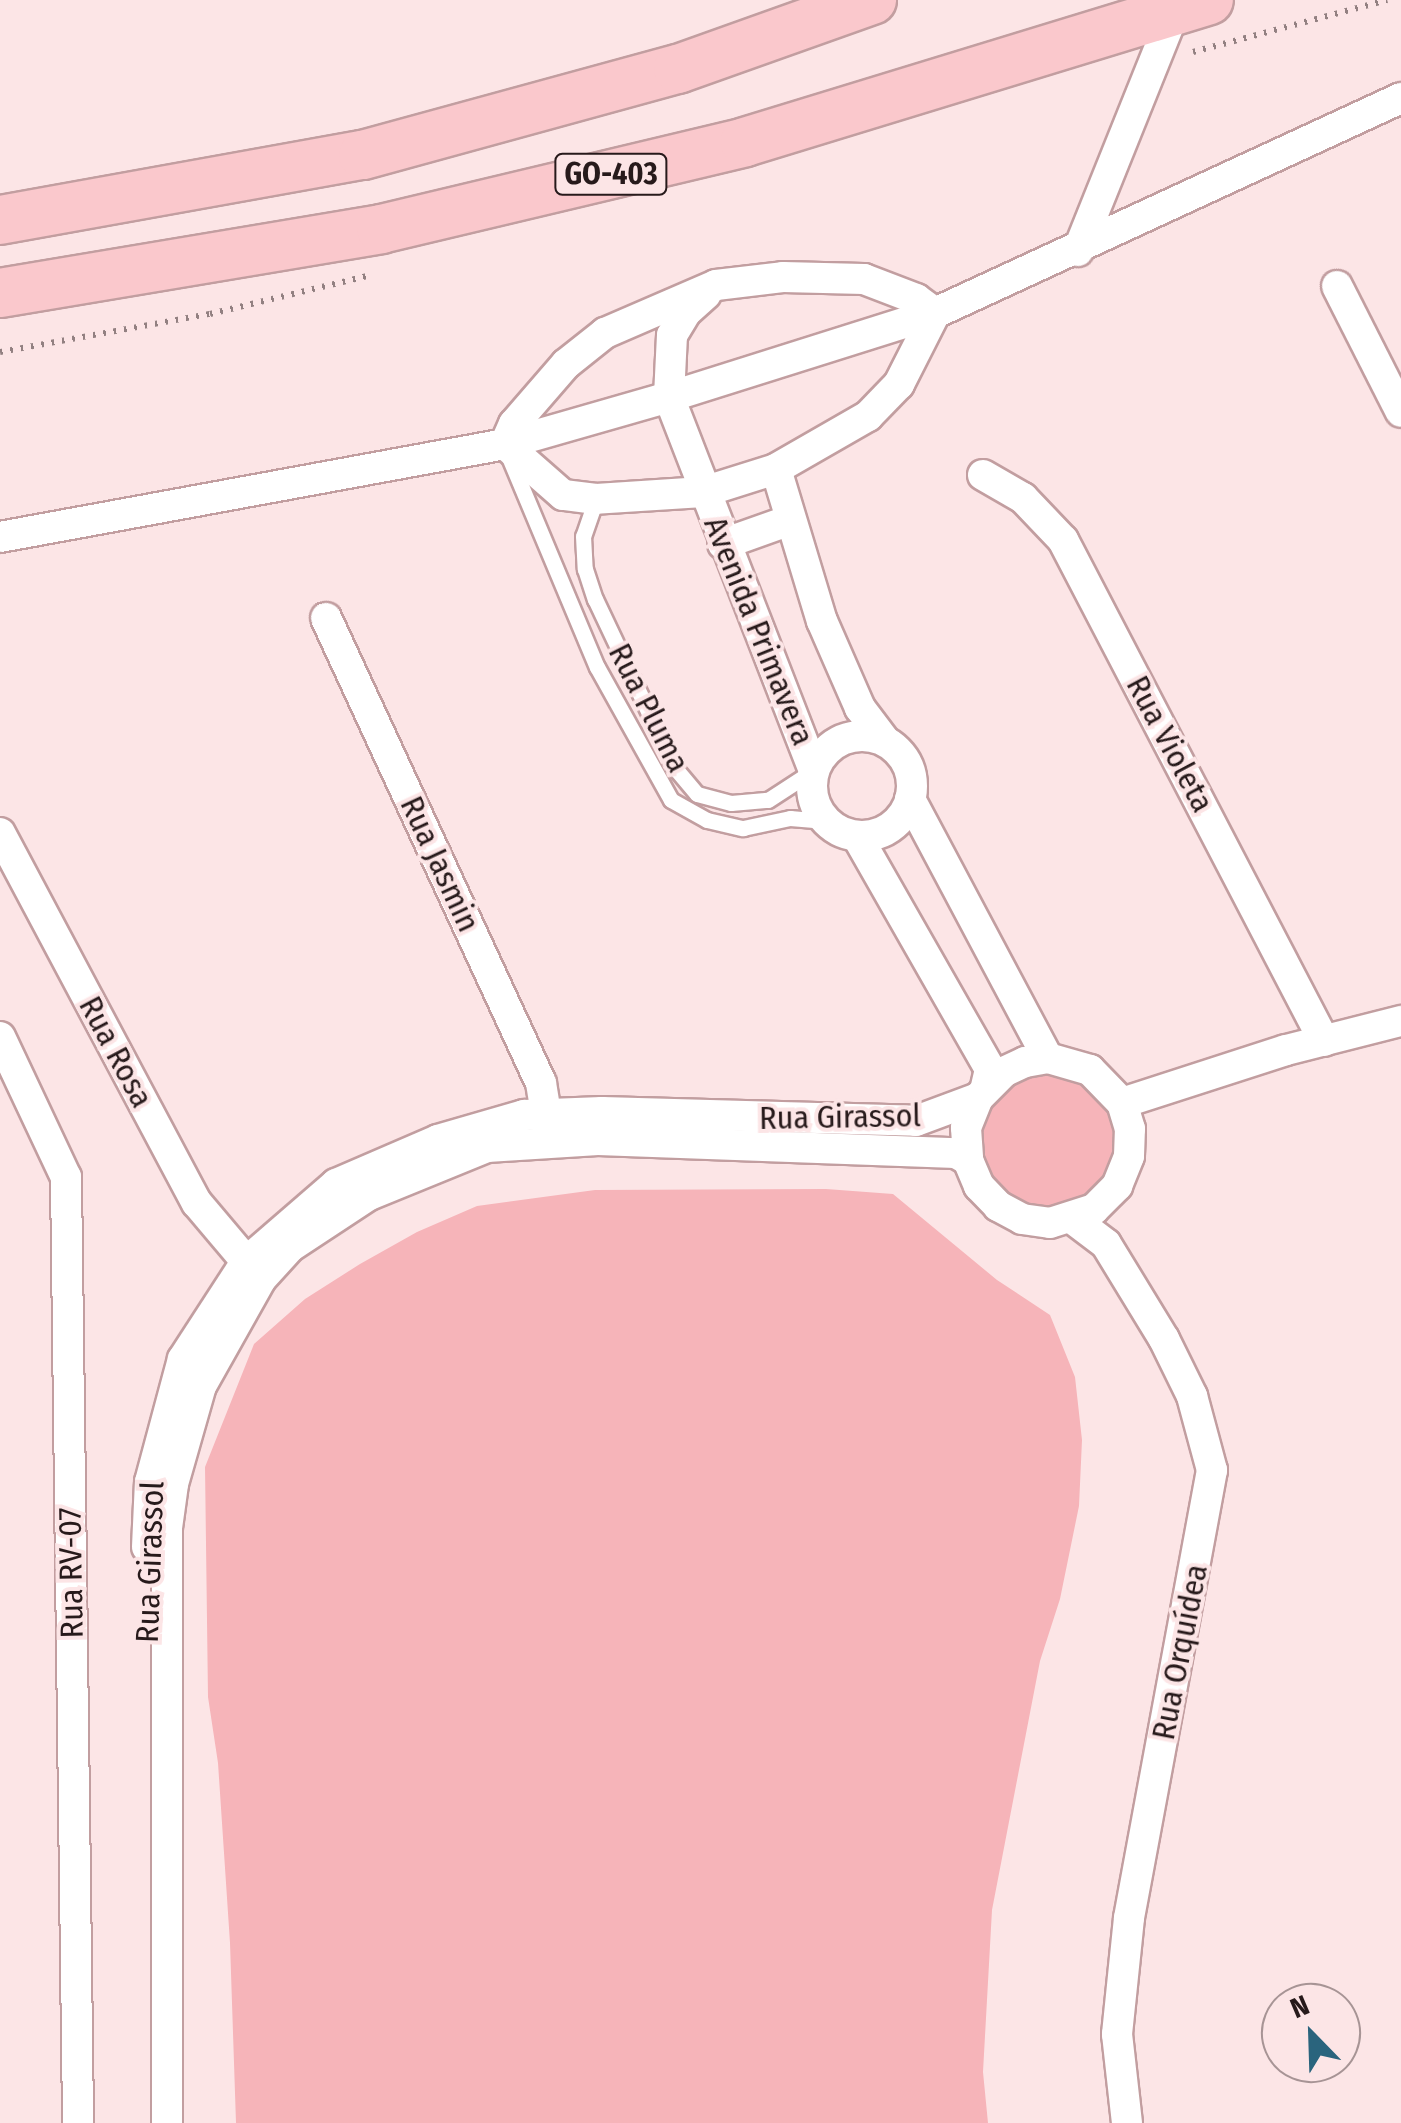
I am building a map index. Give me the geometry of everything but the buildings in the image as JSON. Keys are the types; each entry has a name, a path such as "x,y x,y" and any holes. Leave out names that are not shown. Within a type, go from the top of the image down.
{"main road":[{"name":"GO-403","path":"0,220 363,155 678,68 872,0"},
{"name":"GO-403","path":"0,293 382,229 745,142 1192,5"}],"street":[{"path":"1078,251 1192,5"},
{"path":"0,536 505,444 935,314 1401,98"},
{"path":"505,444 514,424 566,364 605,333 716,285 783,277 864,279 916,298 935,314"},
{"path":"669,397 672,335 686,312 716,285"},
{"path":"1337,286 1401,412"},
{"path":"505,444 563,495 596,499 703,492 776,469 868,416 900,384 935,314"},
{"name":"Avenida Primavera","path":"669,397 814,770 813,798 826,821"},
{"name":"Avenida Primavera","path":"776,469 788,521 830,639 860,708 908,766 910,799 1048,1058"},
{"name":"Rua Violeta","path":"982,475 1022,498 1063,540 1324,1041"},
{"path":"723,544 788,521"},
{"name":"Rua Jasmin","path":"326,618 541,1083 548,1126"},
{"name":"Avenida Primavera","path":"814,770 835,743 868,736 885,741"},
{"path":"857,836 890,827 910,799"},
{"path":"826,821 857,836 990,1069 982,1093"},
{"name":"Rua Rosa","path":"0,833 197,1203 254,1270"},
{"path":"1122,1103 1324,1041 1401,1022"},
{"name":"Rua RV-07","path":"0,1038 9,1069 66,1176 78,2123"},
{"path":"968,1160 979,1186 998,1206 1022,1219 1050,1223 1073,1219 1094,1208 1116,1186 1129,1156 1130,1130 1122,1103 1090,1070 1048,1058"},
{"name":"Rua Girassol","path":"149,2123 150,1482 183,1359 254,1270 336,1184 438,1140 548,1126 916,1121 982,1093 1014,1067 1048,1058"},
{"name":"Rua Girassol","path":"968,1160 966,1128 982,1093"},
{"name":"Rua Girassol","path":"548,1126 956,1153 968,1160"},
{"name":"Rua Orquídea","path":"1073,1219 1106,1244 1148,1312 1192,1396 1212,1470 1128,1918 1117,2034 1127,2123"},
{"name":"Rua Girassol","path":"167,2123 167,1528 173,1484 201,1386 254,1270"}],"lane":[{"name":"Rua Pluma","path":"505,444 532,520 597,667 671,800 706,820 742,828 790,818 826,821"},
{"name":"Rua Pluma","path":"596,499 583,536 585,569 594,599 675,768 697,794 731,804 768,800 814,770"}],"shaded area":[{"path":"1048,1075 1073,1080 1095,1094 1109,1116 1114,1141 1109,1166 1095,1188 1073,1202 1048,1207 1023,1202 1001,1188 987,1166 982,1141 987,1116 1001,1094 1023,1080"},
{"path":"826,1189 893,1194 997,1280 1050,1315 1075,1377 1082,1440 1079,1506 1060,1599 1040,1661 992,1910 983,2072 988,2123 236,2123 230,1943 218,1763 208,1697 205,1467 254,1344 305,1299 360,1264 417,1232 477,1206 595,1190"}]}
